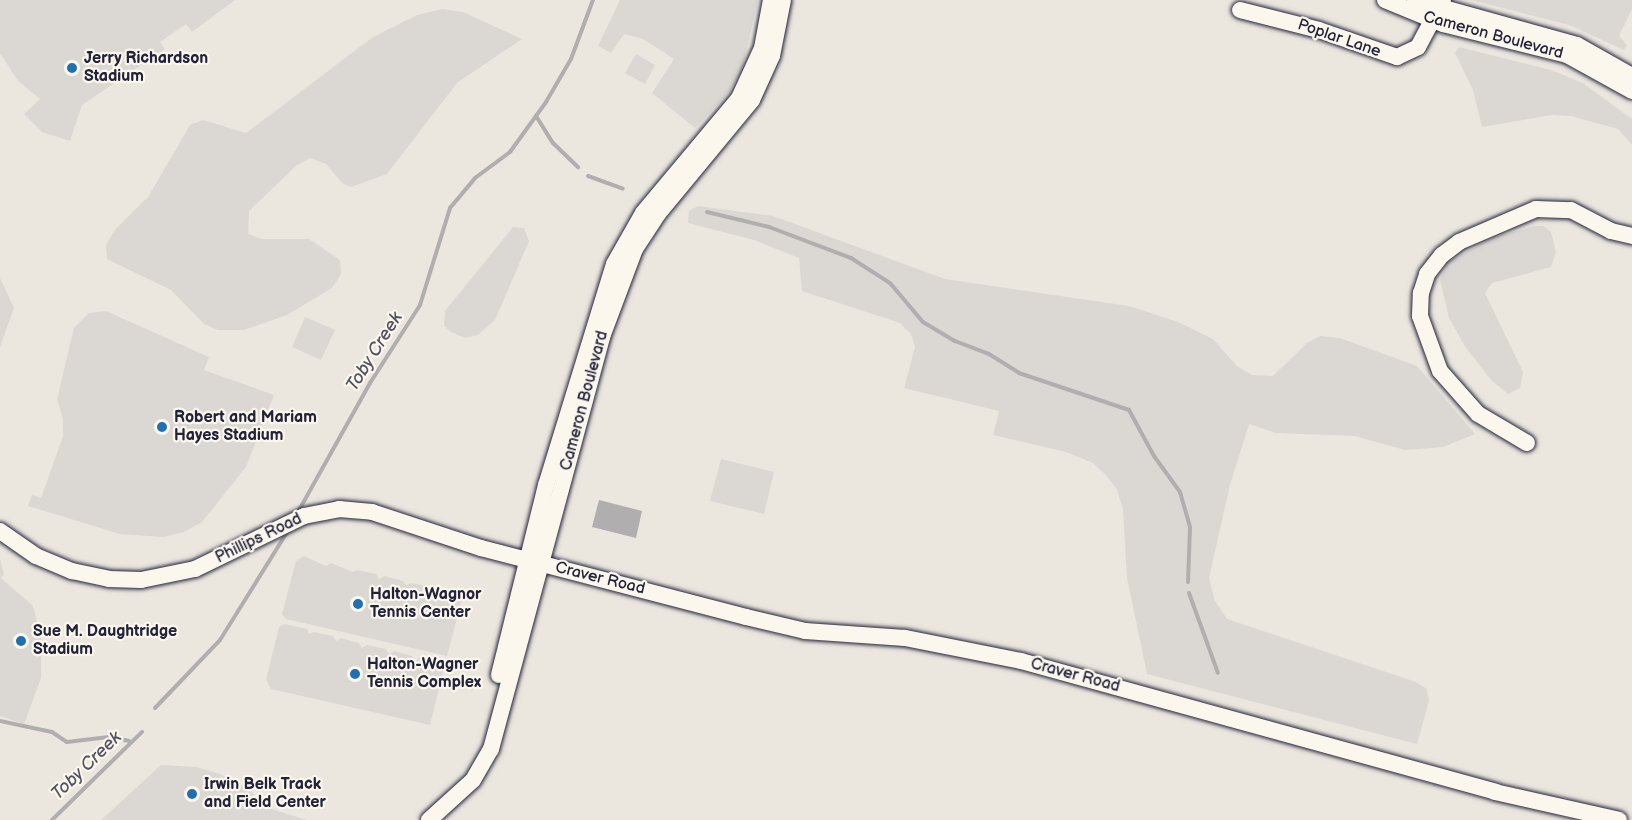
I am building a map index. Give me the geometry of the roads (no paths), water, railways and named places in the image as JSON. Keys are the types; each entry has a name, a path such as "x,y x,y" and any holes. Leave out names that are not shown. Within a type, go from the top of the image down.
{"street":[{"name":"Cameron Boulevard","path":"419,820 463,776 480,749 614,264 643,213 739,98 762,48 771,0"},
{"name":"Cameron Boulevard","path":"429,820 473,780 489,755 533,562 620,283 646,230 756,94 772,56 783,0"},
{"name":"Cameron Boulevard","path":"1385,0 1438,10 1566,41 1632,76"},
{"name":"Cameron Boulevard","path":"1415,0 1567,55 1632,91"},
{"name":"Poplar Lane","path":"1240,10 1319,30 1397,57 1414,52 1438,10"},
{"path":"1527,443 1478,414 1440,371 1420,316 1421,293 1427,274 1438,259 1459,242 1536,209 1571,210 1611,231 1632,236"},
{"name":"Phillips Road","path":"0,531 52,564 85,575 118,580 179,574 296,519 339,509 380,514 533,562"},
{"name":"Craver Road","path":"533,562 805,631 920,640 1044,667 1495,792 1619,820"}],"waterway":[{"name":"Toby Creek","path":"298,512 370,383 420,305 450,208 475,178 510,152 546,102 571,59 593,0"},
{"path":"536,116 553,143 578,167"},
{"path":"588,176 623,189"},
{"path":"707,212 769,227 851,258 890,283 923,322 955,341 989,354 1019,373 1129,410 1154,456 1180,492 1190,528 1188,582"},
{"name":"Toby Creek","path":"155,708 220,640 289,529"},
{"path":"1189,593 1218,673"},
{"path":"0,721 52,732 67,742 109,737 129,741"},
{"name":"Toby Creek","path":"52,820 142,732"}],"place":[{"name":"Jerry Richardson Stadium","path":"72,68"},
{"name":"Robert and Mariam Hayes Stadium","path":"162,427"},
{"name":"Halton-Wagnor Tennis Center","path":"358,604"},
{"name":"Sue M. Daughtridge Stadium","path":"21,641"},
{"name":"Halton-Wagner Tennis Complex","path":"355,674"},
{"name":"Irwin Belk Track and Field Center","path":"192,794"}]}
